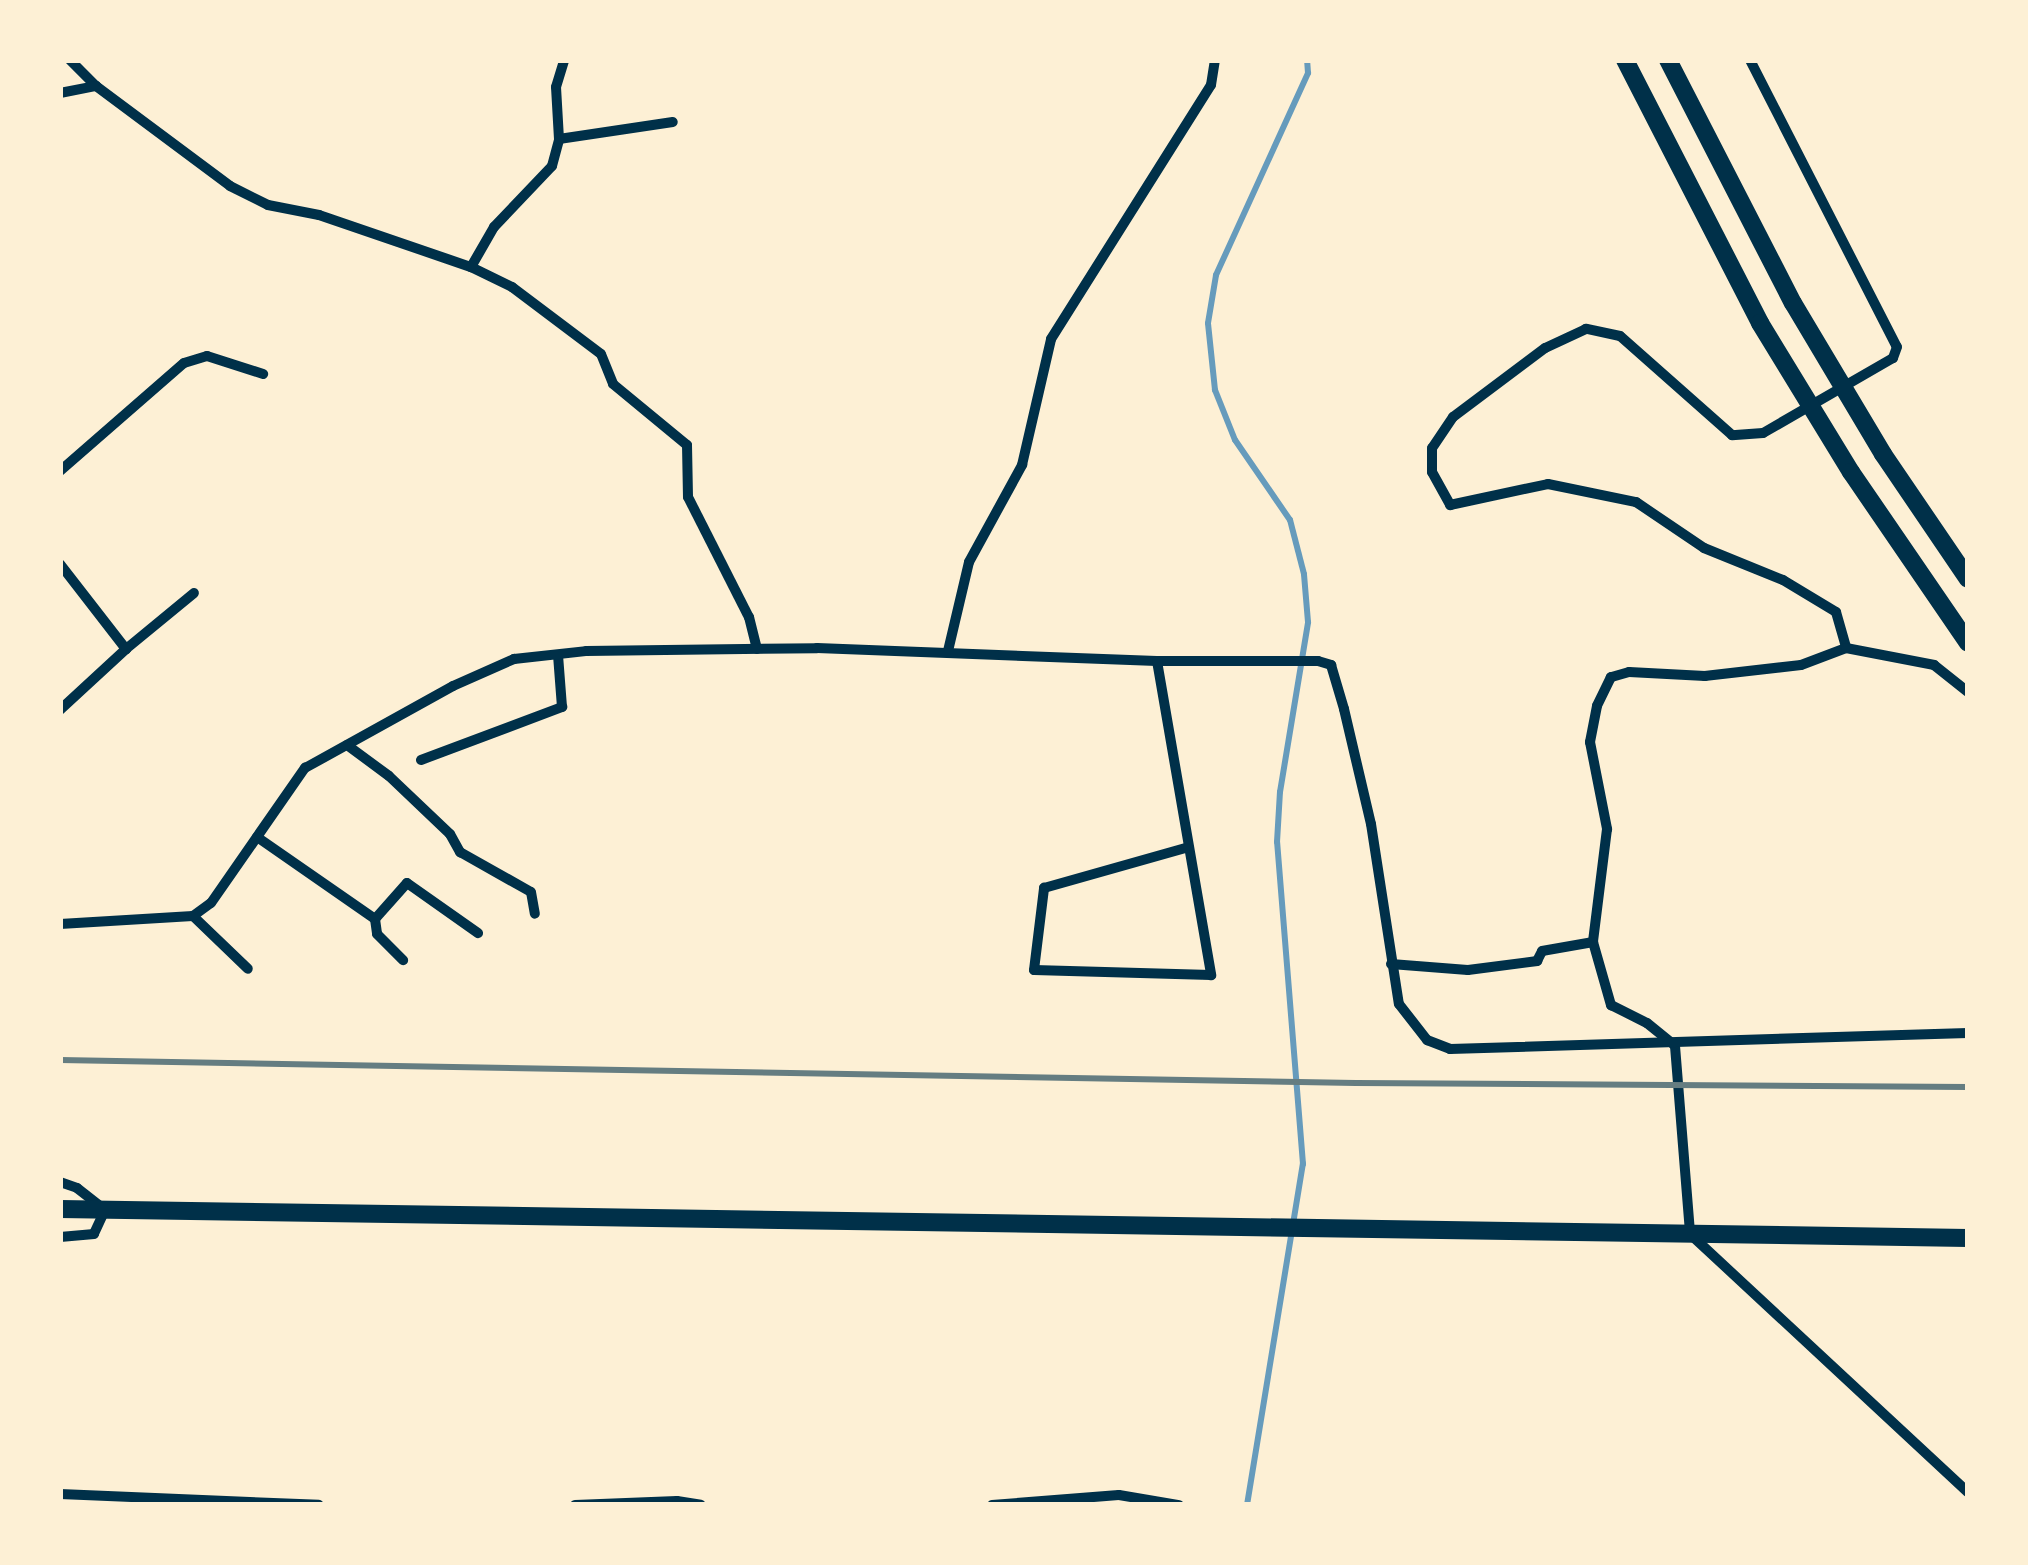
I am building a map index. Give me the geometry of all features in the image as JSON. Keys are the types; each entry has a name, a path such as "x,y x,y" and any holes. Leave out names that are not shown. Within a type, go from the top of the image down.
{"highway":[{"path":"1624,60 1760,323 1968,643"},
{"path":"1668,60 1793,303 1883,454 1968,578"},
{"path":"60,1209 1968,1238"}],"street":[{"path":"70,60 95,86 230,186 268,205 319,215 471,267 512,287 601,354 613,384 687,445 688,497 749,617 757,649"},
{"path":"471,267 494,227 552,166 560,139 554,106 565,60"},
{"path":"948,651 969,562 1022,465 1052,339 1211,85 1214,60"},
{"path":"1750,60 1897,346 1893,358 1763,433 1732,434 1620,336 1586,328 1545,348 1453,417 1432,448 1432,472 1450,505 1549,484 1636,502 1704,548 1784,580 1835,612 1846,648"},
{"path":"60,93 95,86"},
{"path":"560,139 674,122"},
{"path":"60,471 184,363 208,356 263,374"},
{"path":"60,564 126,649"},
{"path":"60,710 194,593"},
{"path":"1968,692 1934,665 1846,648 1802,665 1756,671 1665,678 1629,672 1611,677 1597,706 1590,742 1607,829 1593,942 1611,1005 1647,1023 1675,1046 1690,1234 1968,1492"},
{"path":"60,924 193,916 211,902 305,768 514,659 757,649 1318,661 1331,664 1344,709 1371,824 1399,1004 1414,1029 1450,1049 1675,1046 1790,1035 1968,1033"},
{"path":"422,760 562,707 558,655"},
{"path":"1156,661 1210,975 1034,970 1044,888 1185,848"},
{"path":"347,745 419,805 460,852 531,892 535,914"},
{"path":"257,837 375,919"},
{"path":"403,960 376,934 375,919 406,883 478,933"},
{"path":"193,916 248,969"},
{"path":"1391,964 1468,970 1537,961 1542,951 1593,942"},
{"path":"60,1183 77,1188 105,1210 94,1234 60,1237"},
{"path":"60,1494 319,1505"},
{"path":"992,1505 1119,1495 1179,1505"},
{"path":"574,1505 677,1501 700,1505"}],"waterway":[{"path":"1247,1505 1303,1164 1277,842 1280,792 1308,622 1304,574 1290,520 1235,440 1215,390 1208,323 1216,275 1308,73 1307,60"}],"railway":[{"path":"60,1060 1356,1083 1968,1087"}]}
